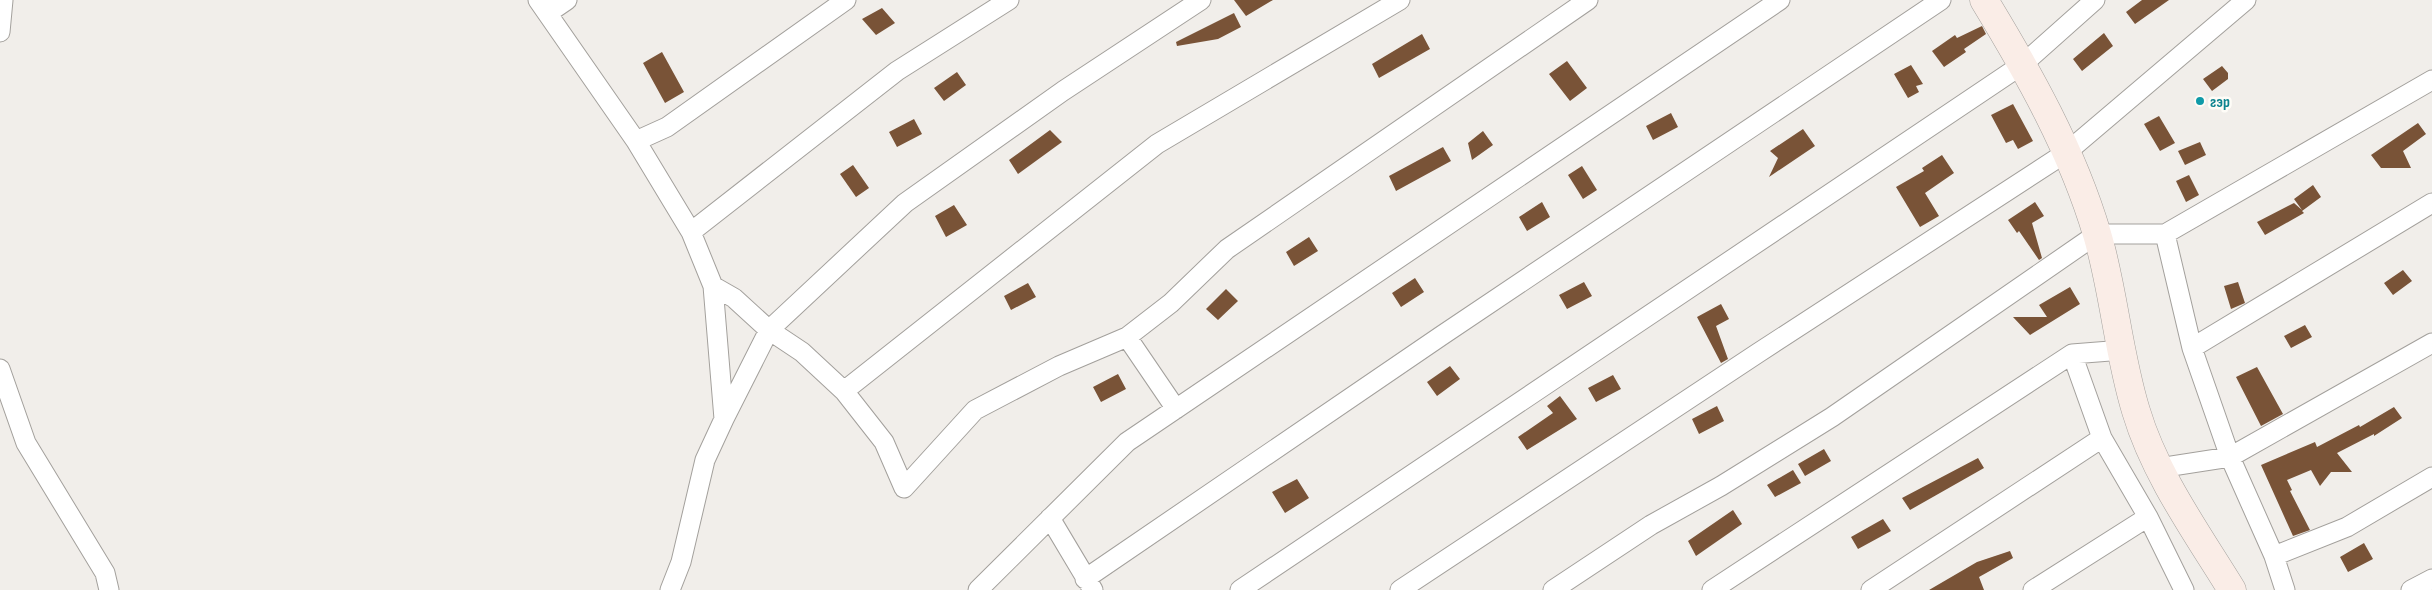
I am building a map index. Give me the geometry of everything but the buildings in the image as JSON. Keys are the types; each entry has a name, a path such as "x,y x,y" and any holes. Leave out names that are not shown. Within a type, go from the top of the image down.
{"street":[{"path":"0,32 3,0"},
{"path":"568,0 543,6 636,141 691,232 713,286 724,418"},
{"path":"636,141 667,127 846,0"},
{"path":"691,232 897,71 1008,0"},
{"path":"670,590 682,562 705,460 724,418 769,330 905,203 1063,91 1201,0"},
{"path":"844,391 1157,144 1400,0"},
{"path":"713,286 734,298 769,330 802,352 844,391 884,442 904,488 975,410 1059,366 1127,337 1171,303 1227,249 1588,0"},
{"path":"978,590 1127,442 1780,0"},
{"path":"1050,518 1089,584 1441,336 1941,0"},
{"path":"1984,0 2023,64 2067,152 2097,234 2136,411 2159,468 2232,590"},
{"path":"1240,590 2023,64 2095,0"},
{"path":"1400,590 1758,353 2067,152 2246,0"},
{"path":"1554,590 1651,525 1721,486 1832,417 2097,234 2165,234 2432,80"},
{"path":"2192,348 2432,203"},
{"path":"2165,234 2192,348 2230,456 2274,556 2286,590"},
{"path":"1127,337 1176,409"},
{"path":"2159,468 2230,456 2432,343"},
{"path":"1712,590 2072,354 2123,350"},
{"path":"2072,354 2102,438 2148,517 2184,590"},
{"path":"0,369 26,443 105,573 109,590"},
{"path":"1871,590 2102,438"},
{"path":"2274,556 2348,527 2432,477"},
{"path":"2033,590 2148,517"},
{"path":"2411,590 2432,578"}],"place":[{"name":"гэр","path":"2200,101"}]}
